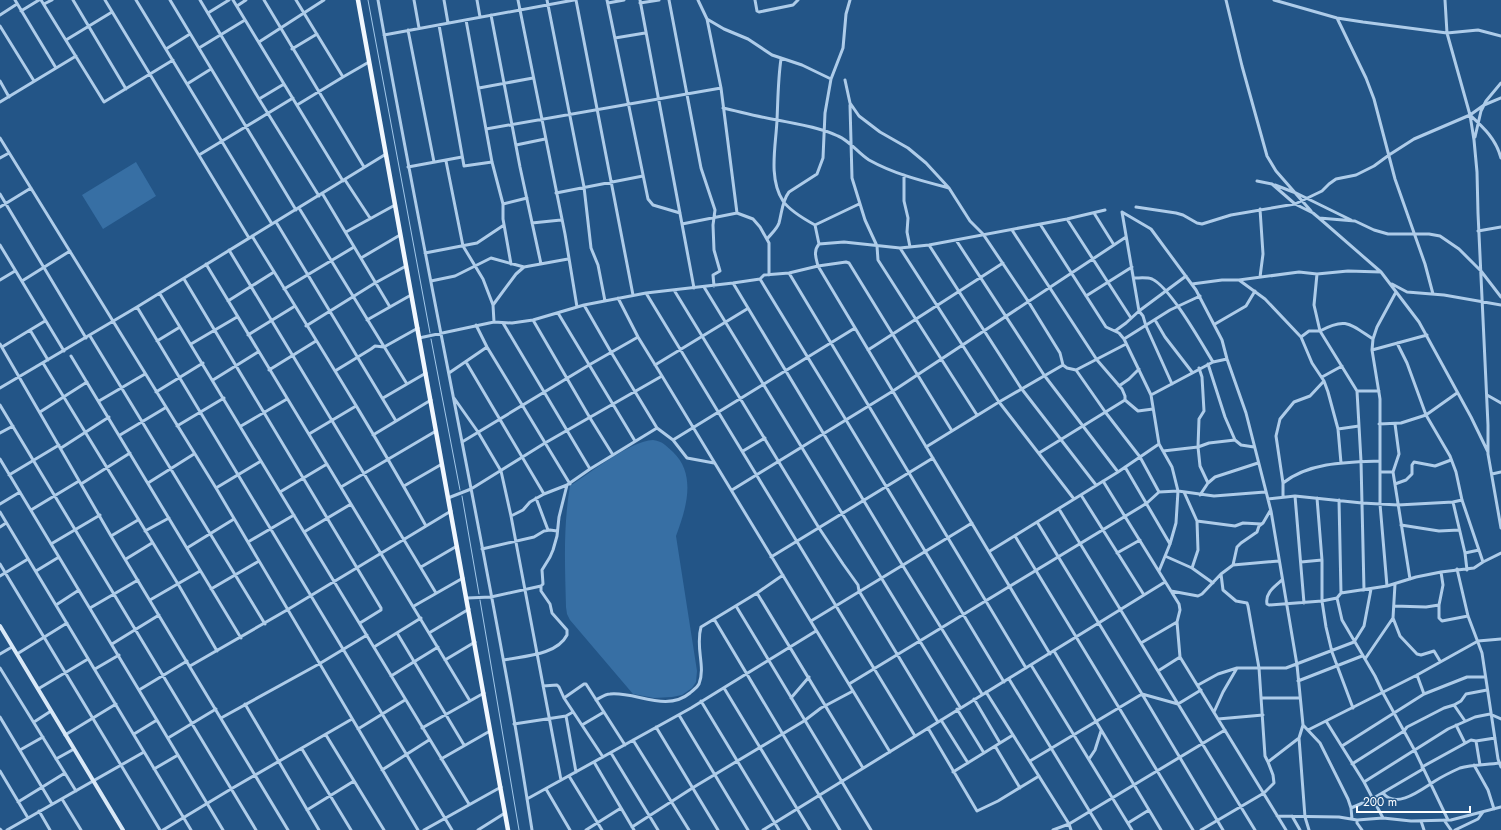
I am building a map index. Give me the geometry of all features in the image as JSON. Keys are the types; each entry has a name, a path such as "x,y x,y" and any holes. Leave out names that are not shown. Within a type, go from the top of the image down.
{"main road":[{"path":"358,0 508,830"}],"street":[{"path":"15,0 56,68"},
{"path":"21,11 40,0 44,4 104,102 173,60"},
{"path":"44,4 52,0"},
{"path":"73,0 126,89"},
{"path":"105,0 199,155 274,272 306,326 336,370 426,526"},
{"path":"136,0 272,224"},
{"path":"170,0 297,209 407,384"},
{"path":"200,0 318,196"},
{"path":"208,13 229,0"},
{"path":"233,0 344,180 370,218"},
{"path":"237,6 246,0"},
{"path":"264,0 364,168"},
{"path":"296,0 343,76"},
{"path":"259,42 324,0"},
{"path":"378,0 408,167 442,334 504,660 532,830"},
{"path":"414,0 420,28"},
{"path":"444,0 448,23"},
{"path":"477,0 480,17"},
{"path":"518,0 565,234 577,307"},
{"path":"547,0 584,187 591,248 598,265 605,301"},
{"path":"384,35 575,0 633,295"},
{"path":"624,0 607,2 648,199 650,203 680,213"},
{"path":"659,0 640,2 694,288"},
{"path":"669,0 701,168 715,210 713,225 714,250 720,271 713,275 714,286"},
{"path":"698,0 707,19 720,88 737,213"},
{"path":"755,0 757,11 759,12 793,5 798,0"},
{"path":"767,239 776,228 783,201 789,192 817,174 823,158 824,113 831,79 843,48 846,14 850,0"},
{"path":"1226,0 1242,66 1267,156 1276,171 1302,201 1319,218 1381,272 1391,283 1426,335 1457,394 1471,417 1488,454"},
{"path":"1274,0 1337,18 1446,33 1478,30 1501,36"},
{"path":"1445,0 1446,33 1470,115 1474,140 1477,172 1478,231 1483,303 1488,454 1501,528"},
{"path":"0,15 17,4"},
{"path":"66,40 112,12"},
{"path":"491,15 541,264"},
{"path":"1337,18 1366,78 1374,99 1395,179 1425,264 1433,294"},
{"path":"707,19 724,29 748,39 772,55 802,65 831,79"},
{"path":"199,48 245,20"},
{"path":"466,20 492,162 503,204 504,225 511,264"},
{"path":"439,25 462,158 465,167 492,162"},
{"path":"0,26 34,81"},
{"path":"408,30 434,162"},
{"path":"615,38 646,33"},
{"path":"166,49 190,34"},
{"path":"292,48 317,34"},
{"path":"0,102 76,56"},
{"path":"781,59 778,78 777,120 774,142 776,181 783,201 814,225 819,244"},
{"path":"297,105 343,76 369,62"},
{"path":"187,84 211,69"},
{"path":"479,88 533,78"},
{"path":"845,80 850,103 852,178 867,226 877,246 878,260 940,359 978,415"},
{"path":"0,81 9,97"},
{"path":"1474,140 1477,122 1484,105 1501,83"},
{"path":"259,99 284,84"},
{"path":"486,129 720,88"},
{"path":"199,155 293,98"},
{"path":"1136,207 1176,213 1202,224 1231,215 1295,204 1322,191 1336,179 1356,175 1374,166 1414,140 1470,115 1484,105 1501,98"},
{"path":"850,103 855,113 862,120 917,154 949,188 970,221 984,234 1028,301 1060,353 1063,365 1067,368 1076,370 1126,344"},
{"path":"723,108 777,120 804,124 824,131 842,138 852,144 873,162 904,175 949,188"},
{"path":"1470,115 1486,129 1497,144 1501,158"},
{"path":"0,138 216,488 418,830"},
{"path":"516,145 545,139"},
{"path":"1497,144 1501,143"},
{"path":"0,158 9,153"},
{"path":"0,388 160,294 206,264 386,154"},
{"path":"408,167 462,158"},
{"path":"446,160 463,246 483,279 492,305 494,322"},
{"path":"904,175 904,201 908,218 907,232 910,247"},
{"path":"556,193 643,176"},
{"path":"1257,181 1272,184 1296,193 1374,230 1388,234 1429,234 1440,236 1459,249 1481,271 1501,297"},
{"path":"1272,184 1295,204 1313,212"},
{"path":"0,206 31,188"},
{"path":"322,193 390,307"},
{"path":"0,194 86,338"},
{"path":"503,204 527,198"},
{"path":"814,225 859,204"},
{"path":"346,232 396,205"},
{"path":"1050,654 1011,586 818,266 815,249 819,244 844,242 900,248 929,245 1067,220 1105,210"},
{"path":"1260,210 1263,254 1260,277"},
{"path":"1172,384 1143,316 1139,311 1122,212 1151,228 1200,296 1222,340 1246,413 1271,511 1278,561 1297,664 1299,698 1303,725 1299,738 1305,817 1309,830"},
{"path":"682,224 737,213 754,219 767,239 770,248 769,275"},
{"path":"1094,213 1114,245"},
{"path":"1319,218 1355,221"},
{"path":"532,223 561,220"},
{"path":"1067,220 1131,318"},
{"path":"276,222 396,421"},
{"path":"1040,224 1106,327 1115,331 1124,339 1152,395 1159,444 1172,467 1178,491 1177,519 1170,544 1159,571"},
{"path":"425,253 477,243 504,225"},
{"path":"1478,231 1501,227"},
{"path":"1012,230 1097,360 1124,392 1125,400 1138,411 1153,409"},
{"path":"361,258 400,235"},
{"path":"732,490 893,391 1126,237"},
{"path":"956,240 1044,375 1118,472"},
{"path":"0,245 64,351"},
{"path":"929,245 1021,388 1096,485"},
{"path":"284,289 354,247"},
{"path":"900,248 999,402 1074,499"},
{"path":"229,250 294,355 436,593"},
{"path":"22,281 70,251"},
{"path":"431,281 455,276 491,258 524,267 568,259"},
{"path":"419,338 494,322 503,323 533,320 584,305 633,295 760,279 764,275 848,262 952,431"},
{"path":"868,350 1003,263"},
{"path":"206,264 470,701"},
{"path":"306,326 330,310 406,266"},
{"path":"492,305 516,274 524,267"},
{"path":"1086,296 1132,267"},
{"path":"0,280 15,271"},
{"path":"1192,284 1295,273 1317,274 1348,271 1381,272"},
{"path":"228,301 274,272"},
{"path":"789,272 830,344 869,406 1026,668"},
{"path":"1317,274 1314,305 1320,331 1324,340 1357,391 1361,461 1364,590"},
{"path":"1115,331 1186,276"},
{"path":"1134,278 1152,279 1165,291 1213,362"},
{"path":"184,279 382,609 360,623"},
{"path":"760,279 1004,682"},
{"path":"1239,280 1274,307 1301,337 1312,363 1324,380 1338,429 1340,463"},
{"path":"733,283 747,309 787,371 903,566 982,694"},
{"path":"1391,283 1407,292 1433,294 1501,305"},
{"path":"704,287 842,513 984,753"},
{"path":"674,290 779,460 819,528 858,584 859,591 897,656 968,763"},
{"path":"1215,324 1246,306 1255,291"},
{"path":"1387,586 1380,504 1379,391 1372,350 1373,339 1380,319 1396,292"},
{"path":"646,293 836,606 876,669 915,736"},
{"path":"160,294 469,804"},
{"path":"367,320 411,295"},
{"path":"1124,339 1177,307 1200,296"},
{"path":"618,298 638,337 890,752"},
{"path":"584,305 657,428 673,440 687,458 714,463"},
{"path":"248,335 295,306"},
{"path":"137,307 239,474 452,830"},
{"path":"655,365 747,309"},
{"path":"558,313 635,441"},
{"path":"191,344 237,317"},
{"path":"533,320 613,455"},
{"path":"1155,320 1165,337 1192,372"},
{"path":"45,321 1,346 111,536 160,615 288,830"},
{"path":"503,323 590,469"},
{"path":"1301,337 1309,332 1320,331 1336,323 1347,323 1373,339"},
{"path":"476,325 487,347 569,485 559,517 550,557 542,570 543,584 541,586 541,591 550,604 552,613 568,632 566,637 556,647 537,653 504,660"},
{"path":"158,341 180,327"},
{"path":"336,370 375,346 384,346 418,328"},
{"path":"673,440 855,328"},
{"path":"30,330 48,360"},
{"path":"1372,350 1426,335"},
{"path":"90,336 265,624"},
{"path":"462,442 638,337"},
{"path":"269,370 316,341"},
{"path":"1397,343 1407,363 1426,415 1456,472 1462,500 1483,562"},
{"path":"449,373 487,347"},
{"path":"212,380 258,352"},
{"path":"71,356 241,638"},
{"path":"1152,395 1199,368 1213,362 1227,359"},
{"path":"466,362 544,494"},
{"path":"43,363 178,584 217,651"},
{"path":"156,392 202,363"},
{"path":"1208,364 1223,411 1235,440 1241,445 1254,447"},
{"path":"926,447 1021,388 1063,365"},
{"path":"1322,377 1342,366"},
{"path":"1199,368 1202,377 1204,411 1199,419 1198,447 1200,466 1208,483"},
{"path":"1119,386 1139,369"},
{"path":"1076,370 1140,457 1160,492"},
{"path":"383,398 426,373"},
{"path":"99,401 145,374"},
{"path":"448,498 472,489 545,444 662,376"},
{"path":"1283,497 1283,483 1276,436 1280,419 1294,402 1310,396 1324,380"},
{"path":"40,412 88,382"},
{"path":"1357,391 1379,391"},
{"path":"1379,424 1395,424 1426,415 1457,394"},
{"path":"1487,395 1501,403"},
{"path":"453,397 478,432 501,471 511,516 561,780"},
{"path":"177,426 224,398"},
{"path":"241,426 287,399"},
{"path":"373,435 430,400"},
{"path":"1039,453 1125,400"},
{"path":"0,406 256,830"},
{"path":"309,434 356,406"},
{"path":"120,435 166,408"},
{"path":"61,448 109,418"},
{"path":"1395,424 1399,454 1393,472 1410,579"},
{"path":"0,433 13,426"},
{"path":"1338,429 1359,426"},
{"path":"511,516 523,510 536,498 569,485 590,469 657,428"},
{"path":"341,487 436,431"},
{"path":"743,451 765,438"},
{"path":"1163,451 1198,447 1214,442 1235,440"},
{"path":"990,551 1118,472 1159,444"},
{"path":"10,475 58,445"},
{"path":"31,510 54,496 107,469 130,453"},
{"path":"148,483 194,454"},
{"path":"771,557 933,458"},
{"path":"0,459 223,830"},
{"path":"216,488 261,460"},
{"path":"1395,484 1406,480 1412,474 1412,465 1414,462 1435,466 1451,460"},
{"path":"1283,483 1305,470 1340,463 1379,461"},
{"path":"1200,495 1208,483 1215,477 1258,463"},
{"path":"280,492 327,464"},
{"path":"404,486 442,464"},
{"path":"1125,467 1170,544"},
{"path":"1380,472 1393,472"},
{"path":"1492,474 1501,472"},
{"path":"1103,481 1179,604 1180,610 1178,622 1180,657 1286,830"},
{"path":"849,684 1147,503 1160,492 1178,491 1214,496 1265,492"},
{"path":"0,504 20,492"},
{"path":"1184,492 1197,521 1198,550 1192,568"},
{"path":"1081,494 1144,596"},
{"path":"1268,499 1295,496 1398,505 1453,502 1462,500"},
{"path":"1295,496 1304,603"},
{"path":"536,498 548,530"},
{"path":"1317,498 1322,560 1322,601 1326,627 1332,652 1353,708"},
{"path":"1282,580 1269,593 1266,601 1267,604 1322,601 1337,598 1341,593 1339,500"},
{"path":"1453,502 1465,553 1467,570"},
{"path":"304,532 351,504"},
{"path":"1059,509 1255,830"},
{"path":"190,666 265,624 451,511"},
{"path":"1233,565 1237,548 1241,543 1257,532 1271,511"},
{"path":"0,512 191,830"},
{"path":"51,544 100,515"},
{"path":"248,542 294,515"},
{"path":"145,531 169,518"},
{"path":"111,536 138,520"},
{"path":"187,548 234,520"},
{"path":"1197,521 1235,526 1243,523 1261,524"},
{"path":"1037,522 1223,830"},
{"path":"0,526 6,523"},
{"path":"811,622 859,591 903,566 972,523"},
{"path":"1401,525 1439,531 1459,530"},
{"path":"482,549 534,537 541,532 548,530 557,531"},
{"path":"1014,536 1193,830"},
{"path":"1117,553 1140,540"},
{"path":"126,559 152,543"},
{"path":"421,567 457,546"},
{"path":"1465,553 1479,550"},
{"path":"1341,593 1387,586 1441,572 1467,570 1474,568 1501,553"},
{"path":"1165,556 1192,568 1213,583"},
{"path":"36,572 59,557"},
{"path":"0,576 28,559"},
{"path":"1301,562 1322,560"},
{"path":"211,589 259,561"},
{"path":"1171,591 1198,596 1202,594 1221,574 1233,565 1278,561"},
{"path":"0,564 161,830 352,719"},
{"path":"1457,570 1468,616 1482,653 1490,714 1501,767"},
{"path":"150,600 200,571"},
{"path":"1441,572 1443,585 1439,605 1439,618 1442,621 1468,616"},
{"path":"1201,830 1264,793 1274,783 1273,775 1266,756 1259,668 1247,603 1236,601 1224,590 1221,574"},
{"path":"596,700 611,693 661,701 677,700 687,695 697,687 699,682 701,668 698,642 701,626 757,593 783,575"},
{"path":"414,606 463,578"},
{"path":"90,608 138,580"},
{"path":"763,830 890,752 958,708 1004,682 1166,582"},
{"path":"1396,584 1393,618 1400,636 1417,654 1421,655 1434,651 1440,661"},
{"path":"467,598 491,597 541,586"},
{"path":"1198,685 1218,674 1237,668 1286,668 1332,652 1354,642 1364,626 1371,589"},
{"path":"56,605 79,590"},
{"path":"757,593 863,768"},
{"path":"1337,598 1342,620 1375,676 1415,751 1448,820"},
{"path":"1394,606 1426,607 1439,605"},
{"path":"736,606 871,830"},
{"path":"429,633 468,609"},
{"path":"112,644 160,615"},
{"path":"374,647 421,618"},
{"path":"1365,660 1393,618"},
{"path":"714,619 746,675 840,830"},
{"path":"1141,643 1178,622"},
{"path":"17,654 67,623"},
{"path":"0,626 123,830"},
{"path":"527,799 679,715 816,631"},
{"path":"397,633 464,745"},
{"path":"221,718 319,664 367,635"},
{"path":"1308,730 1383,693 1478,641 1501,639"},
{"path":"445,660 475,642"},
{"path":"0,654 12,646"},
{"path":"391,676 438,647"},
{"path":"1054,651 1161,830"},
{"path":"95,669 119,655"},
{"path":"1298,681 1362,656"},
{"path":"1158,671 1180,657"},
{"path":"38,689 88,659"},
{"path":"139,690 163,677 187,661"},
{"path":"1031,665 1132,830"},
{"path":"0,668 76,791"},
{"path":"1214,712 1223,692 1237,668"},
{"path":"1417,675 1424,694"},
{"path":"1342,746 1424,694 1467,677 1485,676"},
{"path":"791,698 809,677"},
{"path":"1009,678 1101,830"},
{"path":"564,698 585,684 625,745"},
{"path":"543,686 558,686 564,698 603,757"},
{"path":"724,688 810,830"},
{"path":"1030,761 1142,694 1178,704 1201,690"},
{"path":"1352,764 1404,732 1407,727 1461,701 1466,694 1487,690"},
{"path":"594,762 633,828 649,816 738,760 804,721 821,708 853,691"},
{"path":"422,728 484,692"},
{"path":"986,692 1072,830"},
{"path":"1262,698 1299,698"},
{"path":"974,699 1000,743"},
{"path":"358,729 405,700"},
{"path":"702,701 779,830"},
{"path":"66,735 116,704"},
{"path":"245,704 319,829 313,830"},
{"path":"1454,705 1465,721"},
{"path":"168,738 216,709"},
{"path":"34,722 51,711"},
{"path":"514,724 566,716 573,712"},
{"path":"582,726 604,712"},
{"path":"1364,782 1448,729 1475,716 1490,714 1501,719"},
{"path":"679,715 716,774 748,830"},
{"path":"1218,719 1263,715"},
{"path":"566,716 576,772"},
{"path":"0,717 52,804"},
{"path":"134,734 157,720"},
{"path":"1326,721 1364,782 1382,818"},
{"path":"1303,725 1320,743 1351,808 1352,819"},
{"path":"1456,725 1464,743"},
{"path":"656,727 718,830"},
{"path":"928,728 953,772 979,812 1039,776"},
{"path":"1053,830 1069,824 1113,799 1225,730"},
{"path":"441,759 490,731"},
{"path":"1089,759 1095,750 1101,731"},
{"path":"326,735 384,830"},
{"path":"953,772 1013,735"},
{"path":"20,750 43,737"},
{"path":"1268,762 1299,738"},
{"path":"1351,808 1383,792 1464,743 1471,740 1476,741 1495,738"},
{"path":"382,770 429,740"},
{"path":"633,740 689,830"},
{"path":"1476,741 1480,765"},
{"path":"995,746 1020,788"},
{"path":"302,748 352,830"},
{"path":"56,759 74,749"},
{"path":"8,830 14,828 39,811 144,752"},
{"path":"611,753 658,830"},
{"path":"154,769 178,755"},
{"path":"1383,792 1386,797 1402,798 1414,795 1448,773 1462,768 1474,765 1500,763"},
{"path":"1474,765 1488,790 1494,810"},
{"path":"0,771 28,818"},
{"path":"18,802 65,773"},
{"path":"569,776 602,830"},
{"path":"307,810 354,781"},
{"path":"424,830 500,787"},
{"path":"546,789 570,830"},
{"path":"62,799 81,830"},
{"path":"1357,822 1382,818 1411,821 1448,820 1494,810 1501,807"},
{"path":"586,830 621,808"},
{"path":"1128,823 1149,810"},
{"path":"39,811 50,830"},
{"path":"1455,830 1478,818 1483,812"},
{"path":"478,830 505,813"},
{"path":"1277,816 1339,817 1352,819 1357,822 1362,830"},
{"path":"1292,816 1300,830"},
{"path":"1444,820 1451,830"},
{"path":"1421,821 1424,830"},
{"path":"1356,830 1357,822"}],"shaded area":[{"path":"136,162 156,196 103,229 82,195"},
{"path":"653,440 662,443 673,452 685,471 687,482 686,504 676,536 697,671 696,682 692,688 682,695 654,698 633,694 570,620 566,607 565,562 565,531 570,486 622,452 633,446"}],"waterway":[{"path":"368,0 430,333"},
{"path":"431,339 460,490"},
{"path":"462,496 479,594"},
{"path":"480,600 519,830"}]}
